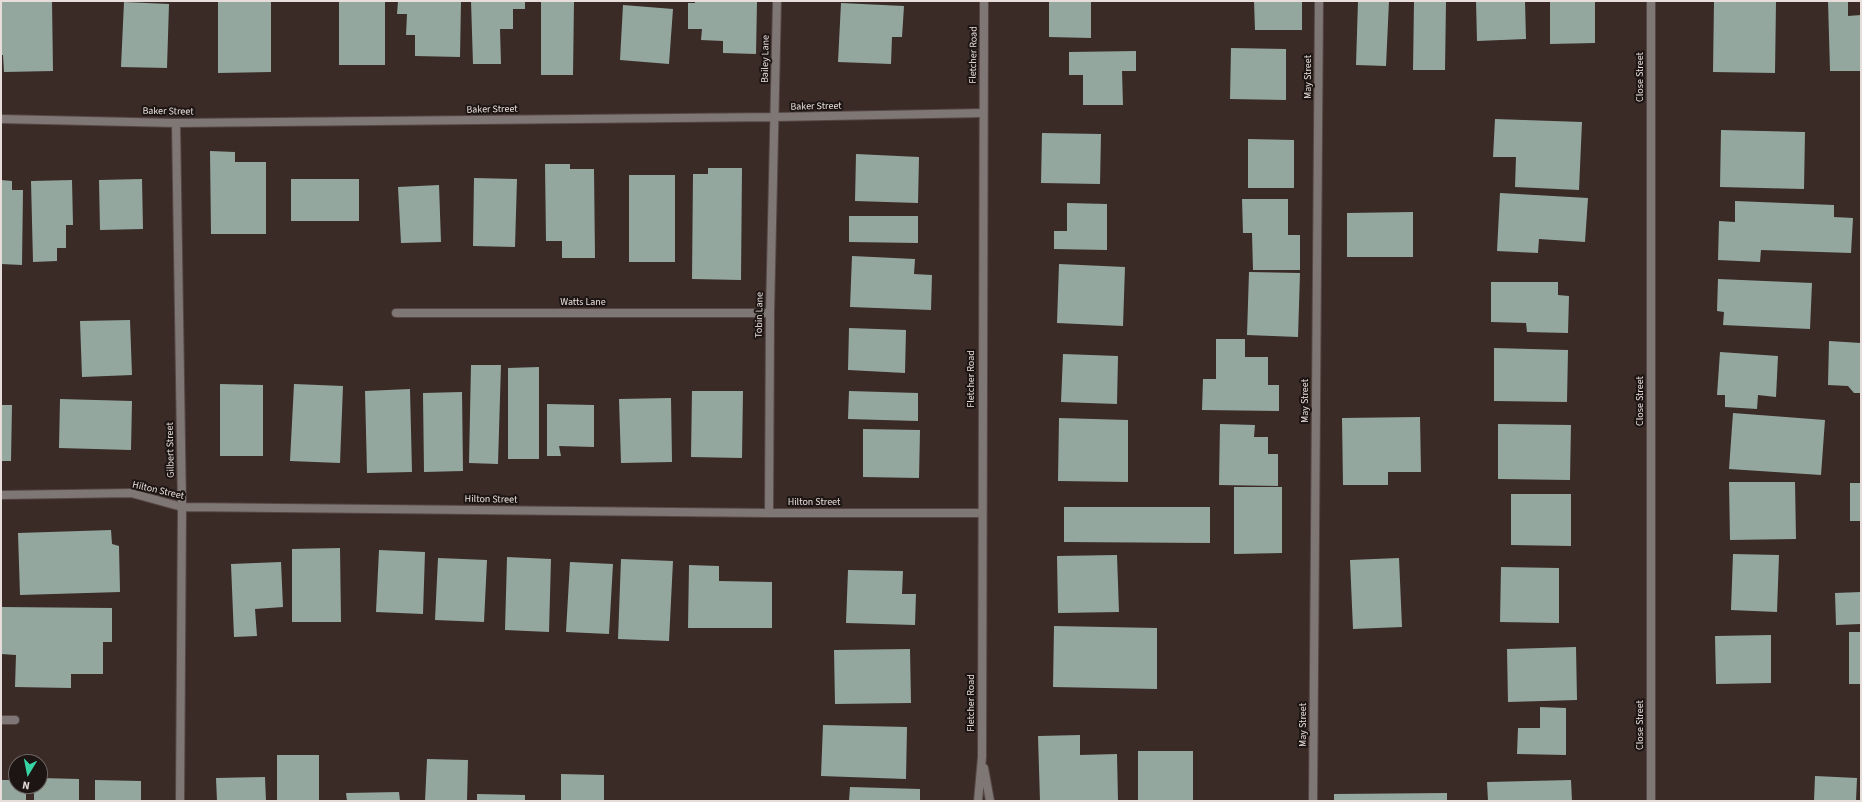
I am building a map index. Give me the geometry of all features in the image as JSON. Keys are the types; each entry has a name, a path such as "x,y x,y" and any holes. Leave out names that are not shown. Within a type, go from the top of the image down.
{"street":[{"name":"Bailey Lane","path":"775,117 777,1"},
{"name":"Fletcher Road","path":"978,801 982,757 984,1"},
{"name":"May Street","path":"1314,801 1319,1"},
{"name":"Close Street","path":"1650,801 1651,1"},
{"name":"Baker Street","path":"1,119 176,123 983,114"},
{"name":"Tobin Lane","path":"769,513 770,313 775,117"},
{"name":"Gilbert Street","path":"176,123 182,507 180,801"},
{"name":"Watts Lane","path":"396,313 770,313"},
{"name":"Hilton Street","path":"1,495 131,493 182,507 769,513 982,513"},
{"path":"1,720 15,720"},
{"name":"Fletcher Road","path":"982,757 990,801"}],"building":[{"path":"1,1 52,1 53,71 4,72 3,55 1,55"},
{"path":"218,1 271,1 271,72 218,73"},
{"path":"339,1 385,1 385,65 339,65"},
{"path":"398,1 461,1 460,57 415,56 415,35 406,35 407,14 397,14"},
{"path":"471,1 525,1 525,9 513,9 513,29 500,29 501,64 473,64"},
{"path":"541,1 574,1 573,75 541,75"},
{"path":"695,1 757,1 756,54 723,53 723,41 701,40 702,29 688,29 688,3 695,3"},
{"path":"1049,1 1091,1 1091,38 1049,37"},
{"path":"1254,1 1302,1 1302,30 1255,30"},
{"path":"1358,1 1389,1 1386,66 1356,65"},
{"path":"1414,1 1446,1 1445,70 1413,70"},
{"path":"1476,1 1525,1 1526,39 1477,41"},
{"path":"1550,1 1595,1 1595,43 1550,44"},
{"path":"1714,1 1776,1 1775,73 1713,72"},
{"path":"1828,1 1848,1 1848,16 1861,15 1861,71 1830,71"},
{"path":"124,2 169,4 167,68 121,67"},
{"path":"841,3 904,6 902,37 892,37 891,64 838,62"},
{"path":"623,5 673,9 669,64 620,60"},
{"path":"1231,48 1286,49 1286,100 1230,99"},
{"path":"1136,51 1136,71 1122,71 1123,105 1083,105 1083,75 1069,75 1069,52"},
{"path":"1495,119 1582,122 1579,190 1515,187 1516,157 1493,157"},
{"path":"1721,130 1805,132 1804,189 1720,187"},
{"path":"1042,133 1101,134 1100,184 1041,183"},
{"path":"1248,139 1294,140 1294,188 1248,188"},
{"path":"210,151 235,152 235,162 266,162 266,234 211,234"},
{"path":"856,154 919,157 918,203 855,201"},
{"path":"545,164 570,164 570,169 594,169 595,258 562,258 562,241 546,241"},
{"path":"708,168 742,168 741,280 692,279 693,174 708,174"},
{"path":"629,175 675,175 675,262 629,262"},
{"path":"474,178 517,179 515,247 473,246"},
{"path":"142,179 143,229 100,230 99,180"},
{"path":"291,179 359,179 359,221 291,221"},
{"path":"1,180 12,181 12,190 23,190 22,265 1,264"},
{"path":"72,180 73,225 66,225 66,248 57,248 57,261 33,262 31,181"},
{"path":"439,185 441,242 401,243 398,187"},
{"path":"1500,193 1588,198 1585,242 1539,239 1538,253 1497,251"},
{"path":"1242,199 1288,199 1288,235 1300,235 1300,270 1253,270 1252,233 1243,233"},
{"path":"1735,201 1834,205 1834,217 1853,218 1851,253 1761,250 1760,262 1718,260 1719,221 1735,222"},
{"path":"1067,203 1107,204 1107,250 1054,249 1054,231 1067,231"},
{"path":"1413,212 1413,257 1347,257 1347,213"},
{"path":"849,216 918,216 918,243 849,242"},
{"path":"852,256 915,259 914,274 932,275 931,310 850,307"},
{"path":"1059,264 1125,267 1123,326 1057,323"},
{"path":"1249,272 1300,273 1298,337 1247,335"},
{"path":"1718,279 1812,283 1810,329 1723,325 1724,312 1717,311"},
{"path":"1491,282 1558,282 1558,295 1569,296 1568,333 1527,332 1526,323 1491,322"},
{"path":"130,320 132,375 82,377 80,321"},
{"path":"849,328 906,330 905,373 848,370"},
{"path":"1216,339 1245,339 1245,357 1268,357 1268,385 1279,385 1279,411 1202,410 1203,379 1216,379"},
{"path":"1829,341 1861,343 1861,393 1854,393 1848,386 1828,385"},
{"path":"1494,348 1568,350 1567,402 1494,401"},
{"path":"1720,352 1778,356 1776,397 1758,395 1757,409 1725,407 1725,395 1717,395"},
{"path":"1063,354 1118,356 1117,404 1061,402"},
{"path":"471,365 501,365 498,464 469,463"},
{"path":"539,367 539,459 508,459 508,368"},
{"path":"220,384 263,385 263,456 220,456"},
{"path":"294,384 343,386 340,463 290,461"},
{"path":"410,389 412,472 367,473 365,391"},
{"path":"692,391 743,391 742,458 691,457"},
{"path":"849,391 918,393 918,421 848,419"},
{"path":"462,392 463,471 424,472 423,393"},
{"path":"671,398 672,462 621,463 619,399"},
{"path":"60,399 132,401 131,450 59,448"},
{"path":"547,404 594,405 594,447 559,446 561,456 547,456"},
{"path":"1,405 12,405 11,461 1,461"},
{"path":"1733,413 1825,420 1821,475 1729,469"},
{"path":"1420,417 1421,472 1388,472 1388,485 1343,485 1342,418"},
{"path":"1059,418 1128,420 1128,482 1058,481"},
{"path":"1220,424 1255,425 1254,437 1268,437 1268,454 1278,454 1278,486 1219,485"},
{"path":"1498,424 1571,425 1570,480 1498,479"},
{"path":"863,429 920,430 919,478 863,477"},
{"path":"1729,482 1795,482 1796,539 1730,540"},
{"path":"1850,483 1861,483 1861,521 1850,521"},
{"path":"1234,487 1282,487 1282,553 1234,554"},
{"path":"1511,494 1571,494 1571,546 1511,545"},
{"path":"1064,507 1210,507 1210,543 1064,542"},
{"path":"111,530 112,544 119,546 120,592 20,595 18,533"},
{"path":"340,548 341,622 292,622 292,549"},
{"path":"379,550 425,552 423,614 376,612"},
{"path":"1733,554 1779,555 1777,612 1731,610"},
{"path":"1117,555 1119,612 1058,613 1057,556"},
{"path":"507,557 551,559 549,632 505,630"},
{"path":"438,558 487,560 484,622 435,620"},
{"path":"1399,558 1402,627 1353,629 1350,560"},
{"path":"621,559 673,561 669,641 618,639"},
{"path":"281,562 283,607 255,609 257,636 234,637 231,564"},
{"path":"570,562 613,564 609,634 566,632"},
{"path":"689,565 719,566 719,581 772,582 772,628 688,628"},
{"path":"1501,567 1559,568 1559,623 1500,622"},
{"path":"848,570 903,571 902,594 916,594 915,625 846,623"},
{"path":"1861,592 1861,624 1836,625 1835,593"},
{"path":"1,607 112,608 112,642 103,642 103,674 71,674 71,688 15,687 16,655 1,654"},
{"path":"1054,626 1157,628 1157,689 1053,687"},
{"path":"1849,632 1861,632 1861,684 1849,684"},
{"path":"1771,635 1771,683 1716,684 1715,636"},
{"path":"1576,647 1577,700 1508,702 1507,649"},
{"path":"910,649 911,703 835,704 834,650"},
{"path":"1540,707 1566,708 1566,755 1517,754 1518,728 1540,728"},
{"path":"823,725 907,727 906,779 821,776"},
{"path":"1080,735 1080,755 1117,754 1118,801 1040,801 1038,736"},
{"path":"1138,751 1193,751 1193,801 1138,801"},
{"path":"277,755 319,755 319,801 277,801"},
{"path":"427,759 468,760 467,801 425,801"},
{"path":"561,774 604,775 604,801 561,801"},
{"path":"1815,776 1857,778 1856,801 1814,801"},
{"path":"265,777 266,801 217,801 216,778"},
{"path":"48,778 79,779 79,801 34,801 34,794 48,794"},
{"path":"1,780 8,780 8,794 26,794 26,801 1,801"},
{"path":"95,780 141,781 141,801 95,801"},
{"path":"1571,780 1572,801 1488,801 1487,782"},
{"path":"850,787 920,789 920,801 849,801"},
{"path":"399,792 400,801 347,801 346,793"},
{"path":"1447,793 1447,801 1334,801 1334,794"},
{"path":"477,794 525,795 525,801 477,801"}]}
